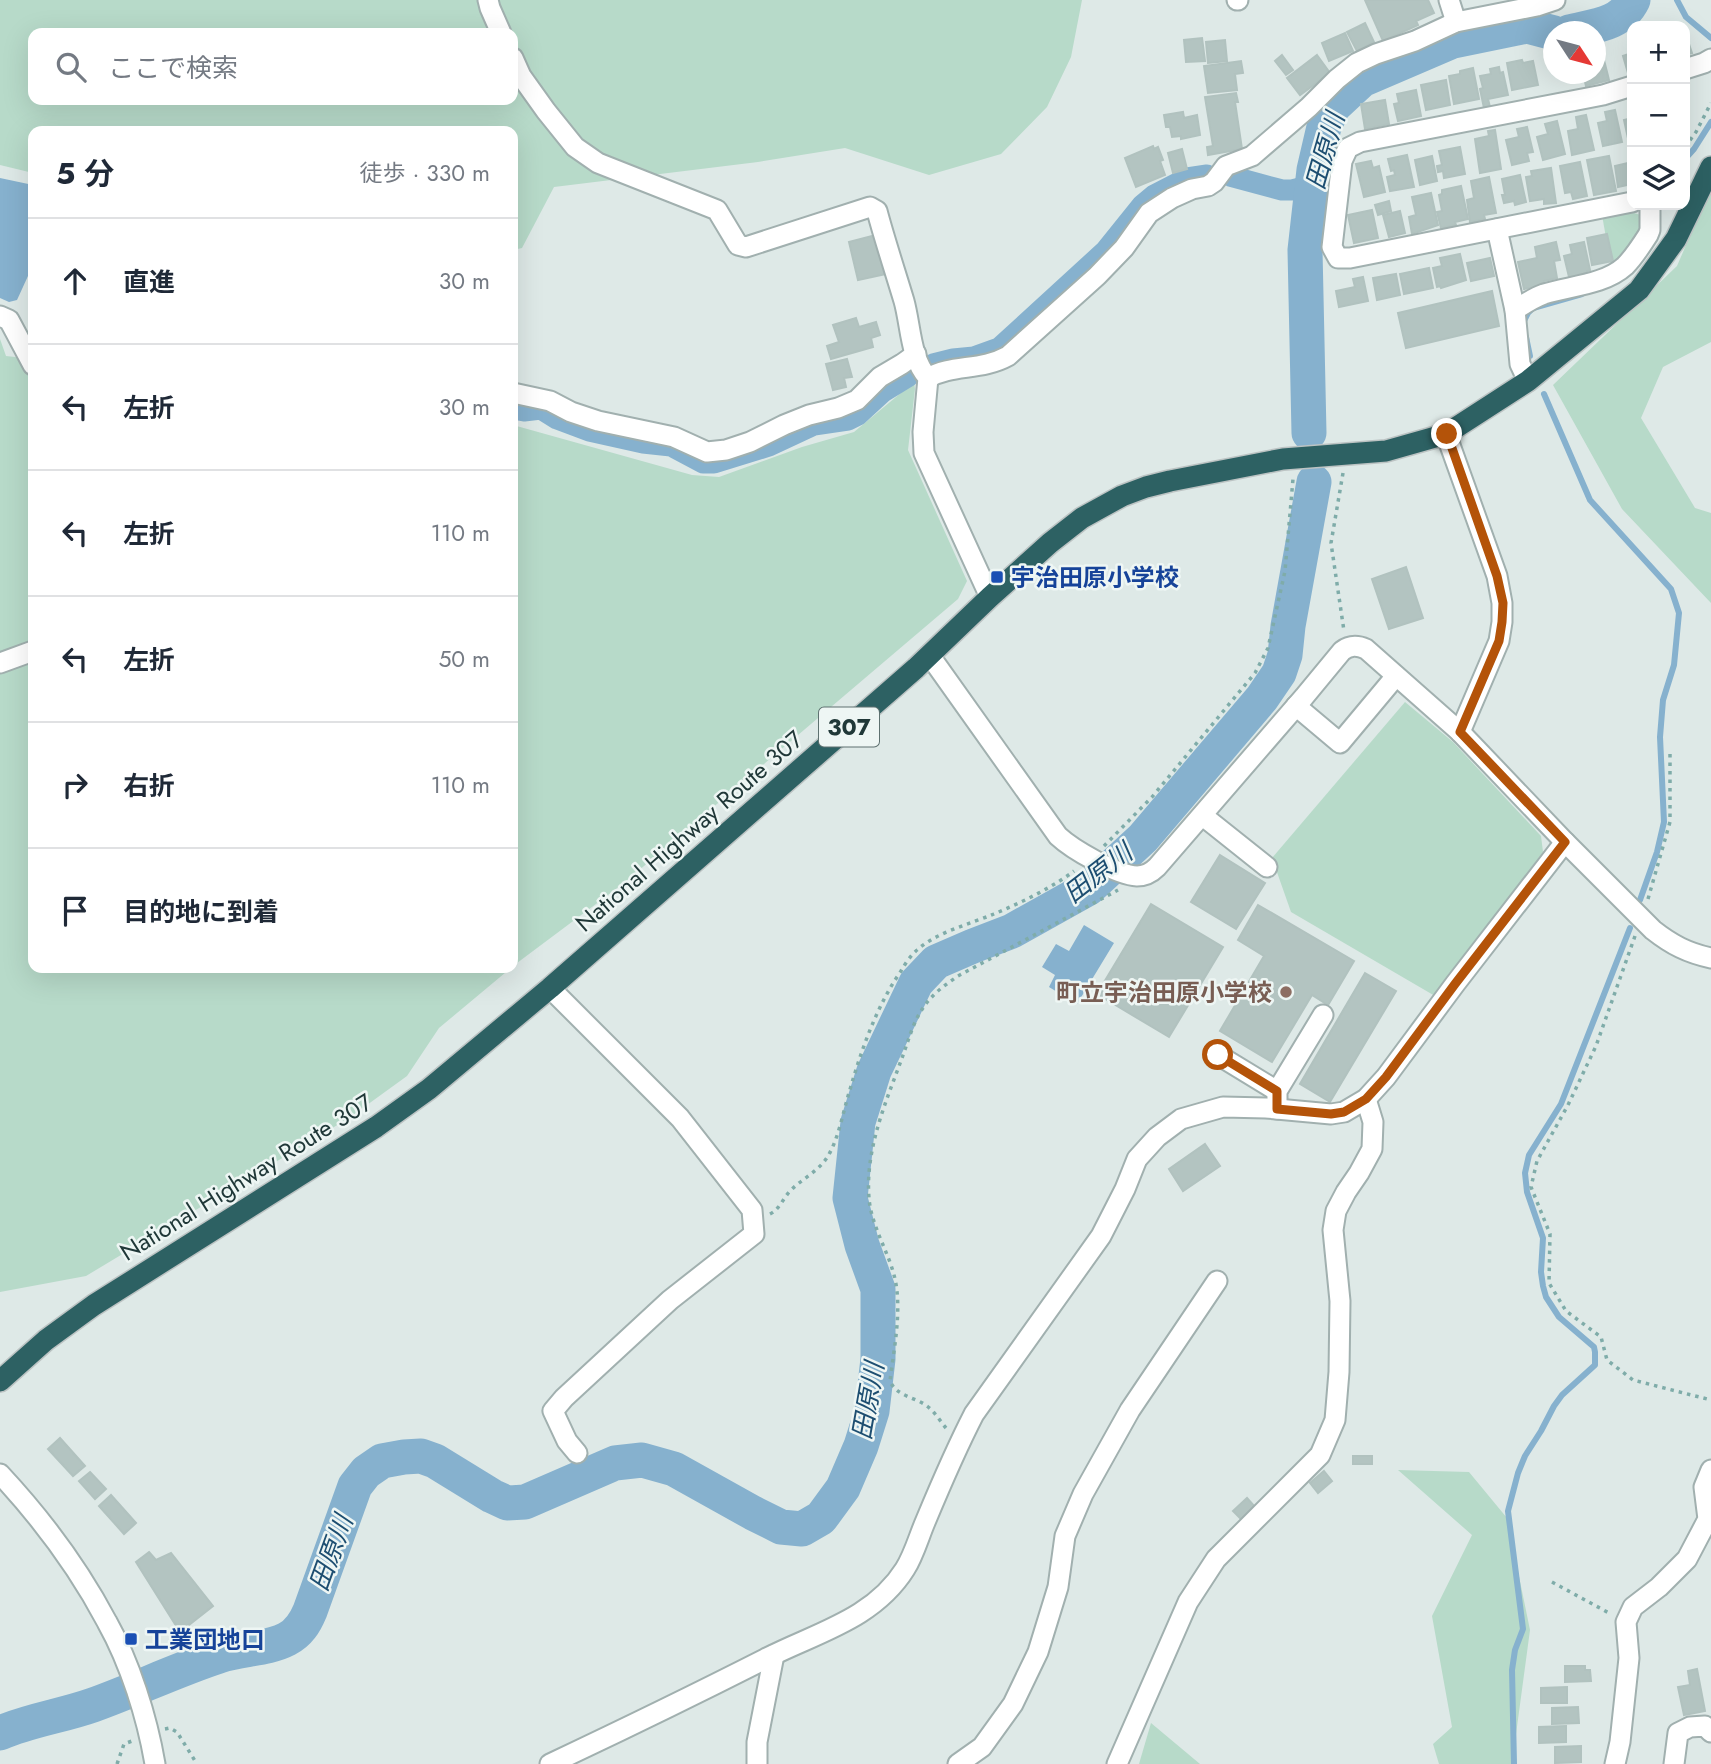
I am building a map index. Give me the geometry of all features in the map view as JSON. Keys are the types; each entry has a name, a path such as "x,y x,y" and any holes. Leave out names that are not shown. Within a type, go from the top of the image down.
{"highway":[{"name":"National Highway Route 307","path":"0,1381 46,1340 94,1305 376,1127 429,1089 550,988 930,656 990,597 1066,530 1122,496 1146,487 1283,459 1386,450 1447,434 1528,382 1639,290 1676,239 1711,167"}],"street":[{"path":"488,0 499,28"},
{"path":"1449,0 1456,22"},
{"path":"928,378 940,372 995,363 1008,356 1097,276 1124,248 1149,213 1172,198 1192,189 1208,186 1226,166 1252,156 1357,63 1456,22 1555,0"},
{"path":"1690,67 1711,59"},
{"path":"518,68 546,111 575,146 598,163 716,210 738,246 746,247 870,207 877,211 905,303 920,369 928,378 923,432 924,453 990,597"},
{"path":"1627,88 1603,95 1360,142 1348,148 1342,161 1332,247 1338,258 1350,258 1627,203"},
{"path":"1515,310 1545,294 1616,272 1624,266 1648,235 1650,210"},
{"path":"1497,229 1515,310 1520,364 1528,382"},
{"path":"0,316 9,320 28,356"},
{"path":"518,394 550,401 598,421 674,437 707,452 726,450 750,442 809,415 857,400 880,377 916,354"},
{"path":"1447,434 1497,576 1503,603 1499,641 1460,732"},
{"path":"930,656 1050,827 1067,845 1127,874 1143,875 1154,871 1203,816 1342,650 1359,646 1366,649 1460,732 1653,930 1667,942 1693,954 1711,958"},
{"path":"0,663 28,653"},
{"path":"1296,706 1340,743 1396,676"},
{"path":"1203,816 1267,867"},
{"path":"550,1764 829,1631 863,1613 887,1593 906,1568 958,1444 974,1414 1101,1236 1138,1159 1157,1137 1181,1119 1223,1107 1277,1100 1331,1114 1344,1112 1366,1099 1386,1077 1565,842"},
{"path":"550,988 680,1118 752,1210 754,1234 670,1300 553,1411 567,1441 577,1453"},
{"path":"1277,1100 1323,1014"},
{"path":"1218,1055 1277,1100"},
{"path":"1117,1764 1188,1602 1216,1559 1320,1455 1335,1420 1340,1301 1333,1230 1336,1211 1372,1149 1373,1122 1366,1099"},
{"path":"958,1764 982,1747 1013,1704 1038,1652 1058,1587 1065,1536 1083,1494 1130,1410 1217,1281"},
{"path":"1615,1764 1629,1658 1626,1622 1633,1606 1659,1587 1687,1559 1709,1521 1704,1488 1711,1470"},
{"path":"0,1474 40,1521 108,1622 143,1714 155,1764"},
{"path":"757,1764 757,1742 774,1655"},
{"path":"1674,1764 1678,1733 1690,1727 1705,1726 1711,1732"}],"path":[{"path":"1690,140 1711,103"},
{"path":"1346,454 1331,543 1347,647"},
{"path":"752,1210 766,1215 776,1211 787,1194 814,1172 827,1157 834,1143 859,1060 880,1008 900,971 917,950 930,941 1057,884 1096,860 1255,673 1268,648 1285,571 1295,458"},
{"path":"1670,754 1670,822 1641,918 1595,1046 1568,1105 1537,1161 1531,1187 1550,1234 1549,1283 1566,1311 1601,1337 1607,1360 1633,1380 1711,1400"},
{"path":"958,1444 930,1408 898,1391 890,1381 897,1289 895,1275 874,1222 869,1200 868,1171 879,1121 909,1037 922,1009 937,990 958,976 1114,894 1122,888 1127,874"},
{"path":"1552,1582 1626,1622"},
{"path":"117,1764 124,1744 148,1733 170,1728 177,1732 197,1764"}],"green space":[{"path":"0,0 1082,0 1071,57 1047,107 1001,154 929,175 845,148 758,162 554,187 522,248 518,249 518,126 28,126 28,172 0,165"},
{"path":"1711,187 1711,342 1663,367 1641,418 1695,508 1711,513 1711,603 1622,509 1553,385 1677,266"},
{"path":"1634,213 1644,216 1640,242 1611,266 1602,215"},
{"path":"0,339 6,356 28,358 28,973 505,973 439,1028 407,1076 349,1118 86,1276 0,1292"},
{"path":"914,382 908,450 967,581 958,599 624,883 518,962 518,426 692,475 719,477 802,447 854,432"},
{"path":"1405,702 1453,742 1541,836 1543,852 1435,996 1291,912 1272,858"},
{"path":"1398,1470 1469,1472 1507,1518 1530,1630 1512,1764 1439,1764 1433,1744 1452,1727 1432,1616 1472,1535"},
{"path":"1151,1723 1200,1764 1139,1764"}],"water":[{"path":"0,178 28,184 28,276 17,300 9,302 0,298"},
{"path":"1084,925 1114,943 1077,1004 1049,987 1055,975 1042,967 1056,944 1069,951"}],"building":[{"path":"1365,0 1428,0 1434,13 1416,21 1418,25 1383,41"},
{"path":"1365,23 1374,42 1357,51 1347,32"},
{"path":"1345,33 1353,51 1329,61 1322,43"},
{"path":"1202,38 1205,61 1186,62 1184,40"},
{"path":"1225,40 1227,61 1208,63 1206,42"},
{"path":"1282,55 1293,70 1286,75 1275,61"},
{"path":"1317,55 1330,73 1300,95 1287,78"},
{"path":"1522,60 1523,63 1533,61 1538,85 1512,90 1507,63"},
{"path":"1241,61 1243,73 1235,74 1237,90 1208,93 1204,66"},
{"path":"1499,67 1500,73 1503,72 1508,95 1488,99 1490,107 1484,108 1480,76 1491,74 1490,69"},
{"path":"1473,68 1479,99 1454,104 1449,76"},
{"path":"1446,80 1450,105 1426,110 1421,85"},
{"path":"1416,90 1421,116 1398,121 1394,104 1399,103 1397,94"},
{"path":"1236,93 1242,149 1208,155 1207,147 1213,146 1205,97"},
{"path":"1385,100 1389,124 1365,129 1361,104"},
{"path":"1615,110 1622,142 1603,146 1598,123 1607,121 1605,112"},
{"path":"1183,112 1184,118 1197,115 1200,135 1181,139 1181,136 1172,137 1170,127 1166,127 1164,115"},
{"path":"1586,115 1594,150 1572,155 1568,131 1578,129 1576,117"},
{"path":"1557,121 1565,154 1543,160 1537,137 1548,134 1545,124"},
{"path":"1527,127 1533,152 1527,153 1529,161 1512,165 1506,140 1519,137 1517,129"},
{"path":"1495,130 1501,169 1480,173 1475,139 1489,136 1488,131"},
{"path":"1153,146 1154,149 1158,147 1165,175 1136,187 1125,158"},
{"path":"1460,147 1465,174 1444,178 1443,171 1438,172 1437,166 1442,165 1439,151"},
{"path":"1182,149 1187,169 1173,173 1168,153"},
{"path":"1407,155 1414,187 1390,191 1387,177 1395,175 1388,159"},
{"path":"1432,156 1437,181 1420,185 1415,160"},
{"path":"1609,156 1616,191 1594,195 1587,160"},
{"path":"1371,161 1373,168 1379,166 1385,192 1364,197 1356,164"},
{"path":"1580,162 1587,196 1573,199 1571,192 1565,193 1560,166"},
{"path":"1627,163 1627,185 1618,187 1615,166"},
{"path":"1551,168 1556,203 1544,204 1544,199 1530,201 1526,177 1532,176 1531,171"},
{"path":"1520,175 1526,202 1515,205 1514,201 1504,203 1502,179"},
{"path":"1489,177 1496,213 1470,222 1467,200 1474,198 1471,181"},
{"path":"1461,186 1468,219 1441,228 1437,212 1442,211 1439,195 1442,190"},
{"path":"1431,193 1438,225 1412,234 1409,217 1416,215 1412,197"},
{"path":"1389,201 1391,211 1378,215 1375,205"},
{"path":"1372,210 1378,238 1354,243 1348,215"},
{"path":"1400,211 1405,233 1389,237 1383,215"},
{"path":"1607,234 1613,261 1592,265 1587,238"},
{"path":"876,235 886,274 858,280 849,242"},
{"path":"1556,242 1560,260 1554,261 1557,278 1544,281 1545,285 1524,289 1518,262 1537,258 1535,247"},
{"path":"1584,242 1590,270 1569,277 1564,256 1572,254 1570,245"},
{"path":"1460,254 1466,280 1437,287 1433,268 1442,266 1440,258"},
{"path":"1490,258 1494,276 1471,281 1467,263"},
{"path":"1429,268 1433,288 1404,294 1400,274"},
{"path":"1396,274 1400,295 1377,300 1373,278"},
{"path":"1363,277 1368,301 1339,307 1336,291 1355,287 1353,279"},
{"path":"1492,291 1499,326 1406,348 1398,313"},
{"path":"856,318 859,327 876,322 880,335 871,338 873,347 831,359 827,346 839,342 833,325"},
{"path":"847,359 852,377 844,378 846,387 833,390 826,364"},
{"path":"1406,567 1423,618 1389,629 1372,579"},
{"path":"1220,855 1265,883 1236,929 1191,902"},
{"path":"1151,904 1223,947 1169,1037 1097,994"},
{"path":"1258,905 1354,961 1328,1005 1312,995 1272,1062 1220,1031 1264,956 1238,940"},
{"path":"1365,973 1396,991 1330,1102 1300,1084"},
{"path":"1205,1144 1220,1166 1183,1191 1169,1169"},
{"path":"60,1438 85,1466 73,1476 48,1449"},
{"path":"1353,1456 1372,1456 1372,1464 1353,1464"},
{"path":"1324,1471 1332,1481 1318,1493 1310,1483"},
{"path":"90,1472 106,1489 95,1499 79,1481"},
{"path":"111,1495 136,1523 124,1534 99,1506"},
{"path":"1247,1498 1255,1507 1242,1520 1233,1511"},
{"path":"149,1552 156,1560 171,1553 213,1606 180,1632 136,1562"},
{"path":"1565,1666 1585,1666 1585,1670 1590,1670 1591,1681 1565,1682"},
{"path":"1697,1669 1705,1711 1684,1715 1678,1687 1690,1685 1688,1671"},
{"path":"1567,1687 1567,1703 1541,1703 1541,1688"},
{"path":"1578,1707 1579,1723 1552,1724 1552,1708"},
{"path":"1566,1726 1566,1742 1539,1743 1539,1727"},
{"path":"1581,1746 1581,1762 1555,1763 1555,1747"}],"waterway":[{"name":"田原川","path":"1606,23 1621,15 1633,0"},
{"path":"1677,0 1686,17 1711,38"},
{"name":"田原川","path":"1309,433 1305,250 1314,170 1324,127 1333,107 1362,80 1453,41 1527,26 1543,30"},
{"path":"1690,153 1711,122"},
{"path":"933,364 974,357 999,348 1105,251 1142,205 1154,195 1187,178 1207,175"},
{"path":"1230,176 1282,190 1312,185"},
{"path":"1523,323 1533,308 1582,294"},
{"path":"1526,337 1530,356"},
{"path":"518,410 541,409 557,419 589,431 671,446 703,463 714,463 769,446 814,425 848,420 858,415 883,392 909,376"},
{"path":"1544,394 1590,500 1671,589 1679,613 1674,665 1663,700 1660,737 1664,822 1657,852 1640,900"},
{"name":"田原川","path":"0,1733 93,1705 219,1656 279,1643 291,1637 301,1627 310,1611 355,1486 366,1472 382,1461 421,1456 435,1461 507,1503 525,1502 615,1463 642,1460 674,1469 781,1527 802,1529 821,1518 843,1488 872,1411 878,1359 878,1289 862,1245 850,1198 858,1122 874,1071 916,983 936,962 1012,931 1089,888 1143,838 1262,698 1279,673 1285,655 1314,482"},
{"path":"1514,1764 1512,1670 1515,1650 1523,1629 1508,1511 1525,1456 1554,1406 1562,1395 1595,1365 1594,1347 1559,1317 1546,1297 1541,1272 1543,1238 1527,1192 1525,1173 1529,1155 1561,1104 1630,928"}],"place":[{"name":"宇治田原小学校","path":"997,577"},
{"name":"町立宇治田原小学校","path":"1286,992"},
{"name":"工業団地口","path":"131,1639"}],"route":[{"path":"1218,1055 1277,1091 1277,1109 1331,1114 1344,1112 1366,1099 1386,1077 1565,842 1460,732 1499,641 1503,603 1497,576 1447,434"}]}
